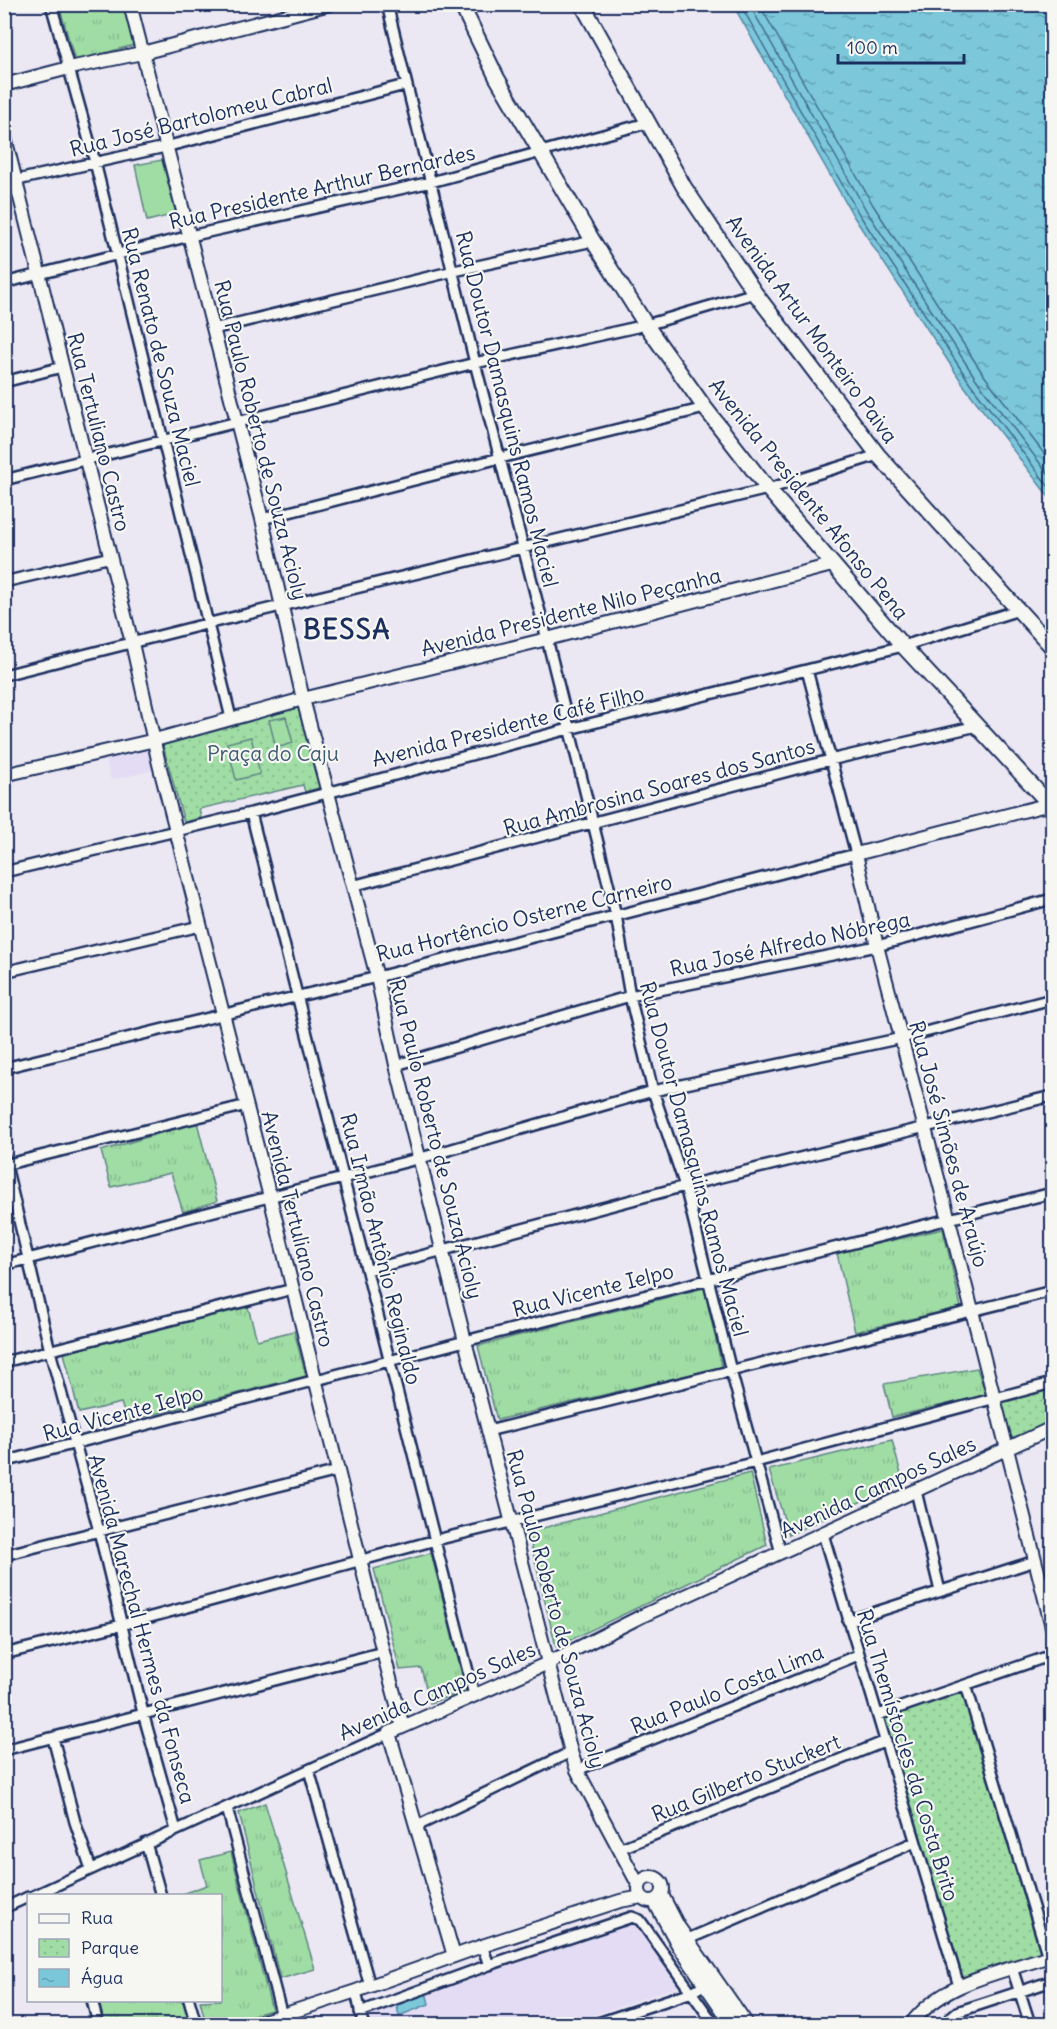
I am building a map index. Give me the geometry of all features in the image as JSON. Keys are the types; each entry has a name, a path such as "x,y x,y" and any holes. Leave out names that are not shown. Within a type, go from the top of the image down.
{"main road":[{"name":"Avenida Presidente Afonso Pena","path":"461,4 497,78 593,241 646,325 705,408 768,489 832,565 903,646 1052,806"},
{"name":"Avenida Artur Monteiro Paiva","path":"582,4 684,187 755,292 878,455 1053,647"}],"street":[{"name":"Rua Renato de Souza Maciel","path":"51,4 95,162 231,718"},
{"name":"Rua Paulo Roberto de Souza Acioly","path":"130,4 262,519 303,699 376,977 465,1341 571,1752 577,1770 621,1851 647,1891"},
{"path":"4,85 69,68 142,53 330,4"},
{"name":"Rua Doutor Damasquins Ramos Maciel","path":"387,4 405,85 616,915 630,996 653,1091 685,1186 731,1371 781,1553"},
{"name":"Rua José Bartolomeu Cabral","path":"10,182 165,147 405,85"},
{"name":"Rua Presidente Arthur Bernardes","path":"4,283 190,236 431,182 647,123"},
{"name":"Rua Tertuliano Castro","path":"4,134 10,182 40,274 155,740"},
{"path":"213,329 454,271 593,241"},
{"path":"4,480 475,363 646,325 755,292"},
{"path":"4,382 62,367"},
{"path":"262,519 705,408"},
{"path":"4,675 282,605 768,489 878,455"},
{"path":"4,582 111,557"},
{"name":"Avenida Presidente Nilo Peçanha","path":"4,775 155,740 303,699 832,565"},
{"name":"Avenida Presidente Café Filho","path":"4,872 251,813 569,729 903,646 1019,610"},
{"name":"Rua José Simões de Araújo","path":"807,670 1053,1627"},
{"name":"Rua Ambrosina Soares dos Santos","path":"352,886 830,760 977,726"},
{"name":"Avenida Tertuliano Castro","path":"155,740 403,1727"},
{"name":"Rua Hortêncio Osterne Carneiro","path":"4,1068 376,977 1052,806"},
{"name":"Rua Irmão Antônio Reginaldo","path":"251,813 474,1695"},
{"name":"Rua José Alfredo Nóbrega","path":"396,1065 630,996 877,946 1053,899"},
{"path":"4,972 200,926"},
{"path":"4,1266 421,1158 653,1091 902,1038 1053,999"},
{"path":"368,1270 685,1186 1053,1096"},
{"path":"5,1162 247,1105"},
{"name":"Avenida Marechal Hermes da Fonseca","path":"5,1162 50,1351 99,1531 143,1713 176,1830"},
{"name":"Rua Vicente Ielpo","path":"4,1462 465,1341 1053,1193"},
{"path":"4,1362 293,1289"},
{"path":"488,1431 1053,1291"},
{"path":"4,1654 121,1625 436,1540 756,1462 1053,1383"},
{"name":"Avenida Campos Sales","path":"37,1894 548,1663 642,1616 1053,1428"},
{"path":"4,1555 338,1471"},
{"path":"916,1491 940,1591"},
{"name":"Rua Themístocles da Costa Brito","path":"823,1534 959,1986"},
{"path":"848,1620 1035,1561"},
{"path":"4,1750 383,1652"},
{"name":"Rua Paulo Costa Lima","path":"577,1770 858,1655"},
{"path":"879,1715 1053,1655"},
{"path":"911,2025 931,2003 959,1986 1050,1956 966,1685"},
{"path":"389,1733 454,1956"},
{"path":"53,1738 75,1822 91,1869"},
{"name":"Rua Gilberto Stuckert","path":"621,1851 886,1741"},
{"path":"417,1826 571,1752"},
{"path":"309,1770 370,1986"},
{"path":"227,1808 282,2016"},
{"path":"688,1939 915,1842"},
{"path":"146,1843 160,1894"},
{"path":"59,1884 62,1894"},
{"path":"260,2024 647,1891"},
{"path":"647,1891 688,1939 747,2025"},
{"path":"647,1891 669,1930 732,2025"},
{"path":"4,1908 27,1897"},
{"path":"360,2012 489,1965 632,1917 640,1920 714,2025"},
{"path":"482,1946 489,1965"},
{"path":"1012,1968 1030,2025"},
{"path":"947,2025 950,2018 957,2012 1053,1981"},
{"path":"595,2025 692,1992 705,1984"},
{"path":"356,1992 363,2025"},
{"path":"92,2002 98,2025"},
{"path":"189,2002 196,2025"},
{"path":"4,2020 6,2025"}],"shaded area":[{"path":"149,748 155,770 111,780 106,759"},
{"path":"635,1919 679,1986 567,2024 367,2024 364,2014"}],"green space":[{"path":"59,5 123,5 134,45 75,61"},
{"path":"162,160 176,214 147,221 135,165"},
{"name":"Praça do Caju","path":"303,706 322,787 305,792 303,785 199,809 201,818 184,822 162,742"},
{"path":"286,717 293,743 276,748 269,720"},
{"path":"251,737 260,774 236,780 227,743"},
{"path":"197,1122 217,1201 183,1212 171,1173 111,1187 101,1151"},
{"path":"943,1229 961,1307 855,1332 837,1253"},
{"path":"704,1288 722,1367 497,1420 478,1346"},
{"path":"248,1307 257,1340 294,1331 306,1376 127,1421 121,1403 79,1413 64,1353"},
{"path":"977,1368 986,1395 892,1417 884,1384"},
{"path":"1052,1388 1052,1421 1011,1439 1000,1402"},
{"path":"892,1440 903,1482 789,1535 769,1470"},
{"path":"750,1473 767,1545 556,1647 528,1532"},
{"path":"431,1553 466,1691 430,1703 421,1668 400,1670 374,1569"},
{"path":"963,1691 1044,1953 963,1978 884,1718"},
{"path":"265,1803 315,1969 280,1979 239,1813"},
{"path":"231,1852 272,2010 220,2024 206,2024 200,2002 222,2002 222,1894 182,1894 207,1885 200,1860"},
{"path":"98,2002 183,2002 190,2024 104,2024"}],"water":[{"path":"733,5 1052,5 1052,501 965,387 854,217"},
{"path":"426,1992 429,2004 399,2016 396,2002"}],"district":[{"name":"BESSA","path":"347,629"}]}
